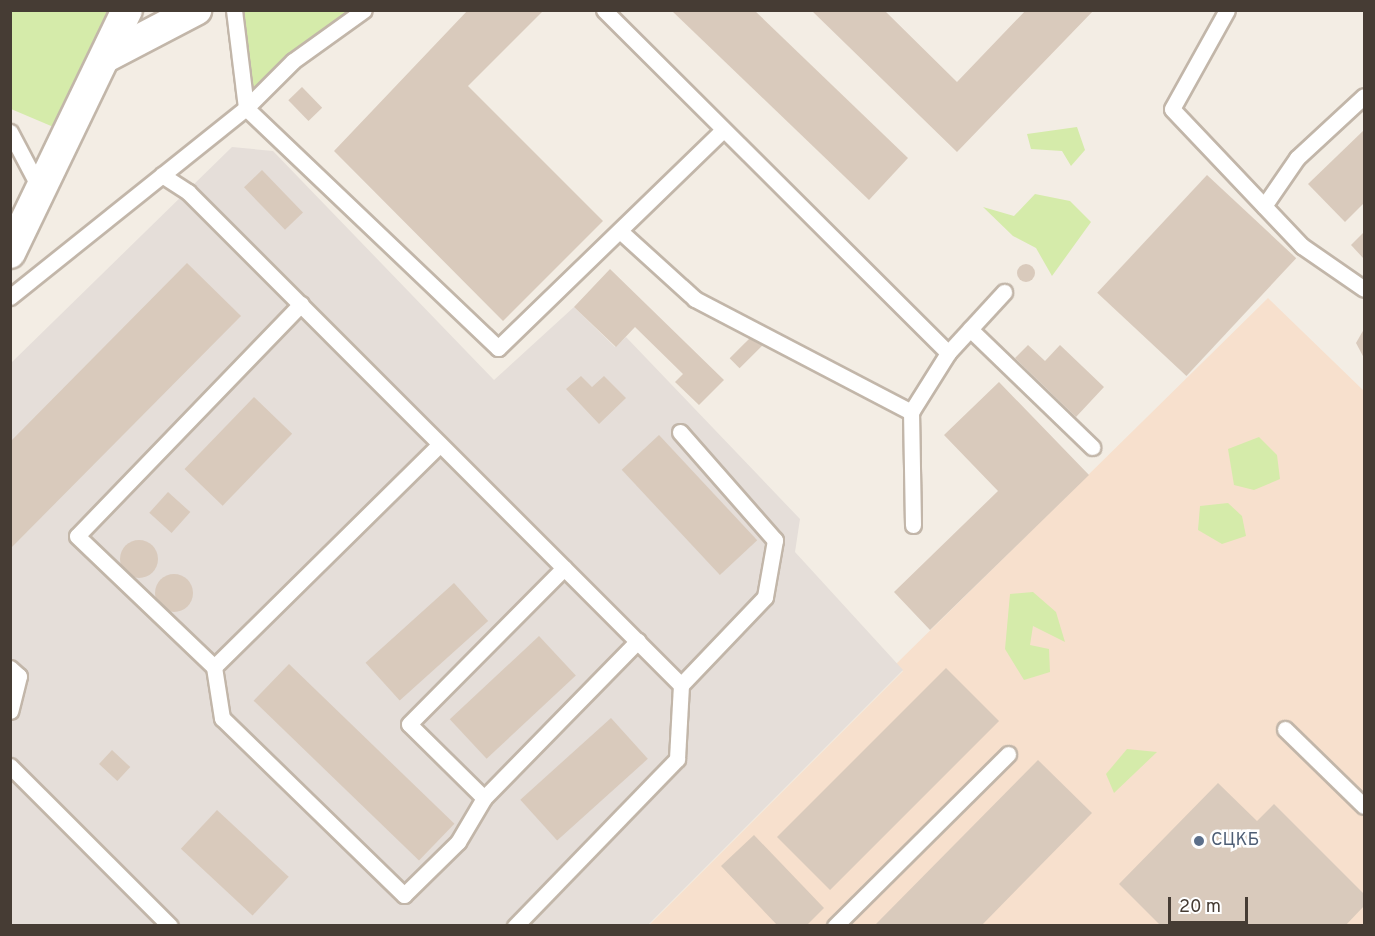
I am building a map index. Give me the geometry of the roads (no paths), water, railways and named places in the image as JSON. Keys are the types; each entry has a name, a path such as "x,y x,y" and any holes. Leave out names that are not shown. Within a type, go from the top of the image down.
{"street":[{"path":"10,253 43,195 127,10"},
{"path":"106,57 196,10"}],"lane":[{"path":"234,10 246,108 498,348 723,130"},
{"path":"10,297 246,108 293,61 364,10"},
{"path":"604,10 948,353"},
{"path":"1227,10 1173,109 1302,246 1365,289"},
{"path":"1264,206 1297,158 1365,96"},
{"path":"10,132 43,195"},
{"path":"162,175 189,192 681,685"},
{"path":"620,231 694,299 911,412"},
{"path":"913,525 911,412 948,353 1004,292"},
{"path":"301,304 77,536 214,667 222,718 405,895 458,842 484,798 638,641"},
{"path":"970,329 1092,447"},
{"path":"515,926 677,759 681,685 765,597 775,540 680,432"},
{"path":"214,667 440,444"},
{"path":"484,798 409,724 564,568"},
{"path":"10,668 19,676 10,711"},
{"path":"1285,729 1365,806"},
{"path":"835,926 1008,754"},
{"path":"10,766 170,926"}],"place":[{"name":"СЦКБ","path":"1199,841"}]}
